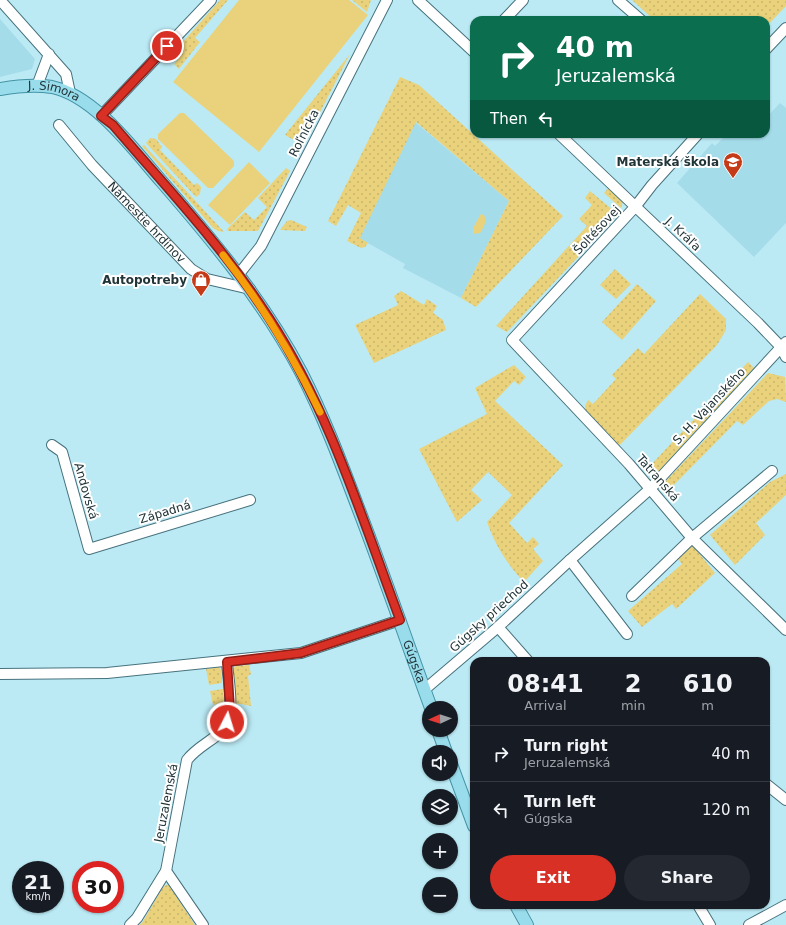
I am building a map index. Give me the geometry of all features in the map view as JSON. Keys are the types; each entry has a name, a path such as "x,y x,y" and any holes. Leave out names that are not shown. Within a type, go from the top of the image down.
{"main road":[{"name":"J. Simora","path":"0,89 21,85 51,87 70,93 101,116"},
{"path":"101,116 113,125 215,244 250,289"},
{"name":"Gúgska","path":"250,289 270,318 301,372 330,434 400,620 428,701"},
{"path":"457,781 470,815"},
{"path":"518,909 527,925"}],"street":[{"path":"0,0 66,74 70,93"},
{"path":"101,116 120,91 211,0"},
{"name":"Roľnícka","path":"238,274 261,246 387,0"},
{"path":"418,0 470,48"},
{"path":"508,16 523,0"},
{"path":"618,0 636,16"},
{"path":"770,45 786,28"},
{"path":"37,86 49,54"},
{"name":"Námestie hrdinov","path":"58,125 92,165 191,269 207,280 250,289"},
{"name":"J. Kráľa","path":"563,138 635,207 784,344 786,357"},
{"name":"Šoltésovej","path":"512,340 635,207 652,185 694,138"},
{"name":"Tatranská","path":"512,340 650,489 692,538 786,630"},
{"name":"S. H. Vajanského","path":"650,489 784,344"},
{"name":"Andovská","path":"52,445 62,452 89,549"},
{"path":"632,596 692,538 772,471"},
{"name":"Gúgsky priechod","path":"424,690 498,627 570,560 650,489"},
{"name":"Západná","path":"89,549 250,500"},
{"path":"570,560 627,634"},
{"path":"0,674 106,673 227,662 301,653 400,620"},
{"path":"498,627 524,657"},
{"name":"Jeruzalemská","path":"130,925 137,918 166,871 187,760 191,754 221,731 227,722 230,710 227,662"},
{"path":"770,787 786,800"},
{"path":"166,871 203,925"},
{"path":"749,925 786,905"},
{"path":"700,909 710,925"}],"shaded area":[{"path":"220,0 228,0 195,38 200,42 179,69 174,64 180,57 174,52"},
{"path":"239,0 349,0 368,15 259,152 173,82"},
{"path":"352,0 371,0 367,12"},
{"path":"632,0 786,0 786,6 770,23 770,16 650,16"},
{"path":"0,19 35,59 32,69 0,77"},
{"path":"350,54 303,145 285,135 288,131"},
{"path":"400,77 419,85 470,131 470,138 477,138 563,216 476,307 461,298 509,201 416,122 360,238 368,243 365,247 361,248 347,241 361,213 348,205 336,226 328,221"},
{"name":"Materská škola","path":"780,103 786,108 786,223 754,257 677,183 712,143 715,146 723,138 770,138 770,114"},
{"path":"180,113 184,113 234,161 234,166 213,188 208,188 158,139 158,134"},
{"path":"415,122 509,201 461,298 403,268 405,264 359,238"},
{"path":"150,138 156,139 162,147 160,150 194,185 197,183 201,187 200,194 196,197 146,143"},
{"path":"144,145 224,232 213,228 142,146"},
{"path":"249,162 270,183 230,225 208,205"},
{"path":"286,168 290,171 258,231 227,231 228,228 245,212 254,220 267,207 258,198"},
{"path":"609,187 623,201 621,208 604,193"},
{"path":"590,191 614,211 614,219 507,332 496,326 587,226 579,219 592,205 585,198"},
{"path":"481,214 484,215 485,218 484,227 480,233 473,234 473,228"},
{"path":"291,220 307,227 305,231 280,230 287,221"},
{"path":"615,269 631,284 616,299 600,285"},
{"path":"637,284 656,301 622,340 602,322"},
{"path":"401,291 424,305 427,299 437,306 433,313 443,320 446,330 374,363 355,325 398,305 394,296"},
{"path":"700,294 726,319 726,330 717,345 619,446 586,413 585,406 588,400 593,404 616,379 612,375 638,348 644,354"},
{"path":"748,362 754,368 656,474 649,467"},
{"path":"514,365 526,377 519,385 514,381 495,401 563,465 509,523 527,543 533,537 539,544 533,549 543,561 524,582 502,554 487,522 512,495 488,472 471,490 482,500 457,522 419,449 487,414 475,388"},
{"path":"768,373 785,377 786,402 777,399 769,401 743,425 737,421 671,488 665,482"},
{"path":"786,474 786,495 756,523 765,535 735,565 710,535 770,482"},
{"path":"693,546 715,573 676,609 672,604 642,627 628,611 682,564 677,558 688,547"},
{"path":"249,665 251,674 248,676 251,706 233,704 231,670 236,666"},
{"path":"219,667 221,670 222,683 209,685 206,669"},
{"path":"223,689 224,702 213,705 210,691"},
{"path":"168,884 195,925 139,925 142,923 163,887"}],"slow traffic":[{"path":"223,255 250,289 270,318 301,372 320,412"}],"place":[{"name":"Materská škola","path":"733,179"},
{"name":"Autopotreby","path":"201,297"}],"route":[{"path":"167,46 101,116 113,125 215,244 250,289 270,318 301,372 330,434 400,620 301,653 227,662 230,710 227,722"}]}
